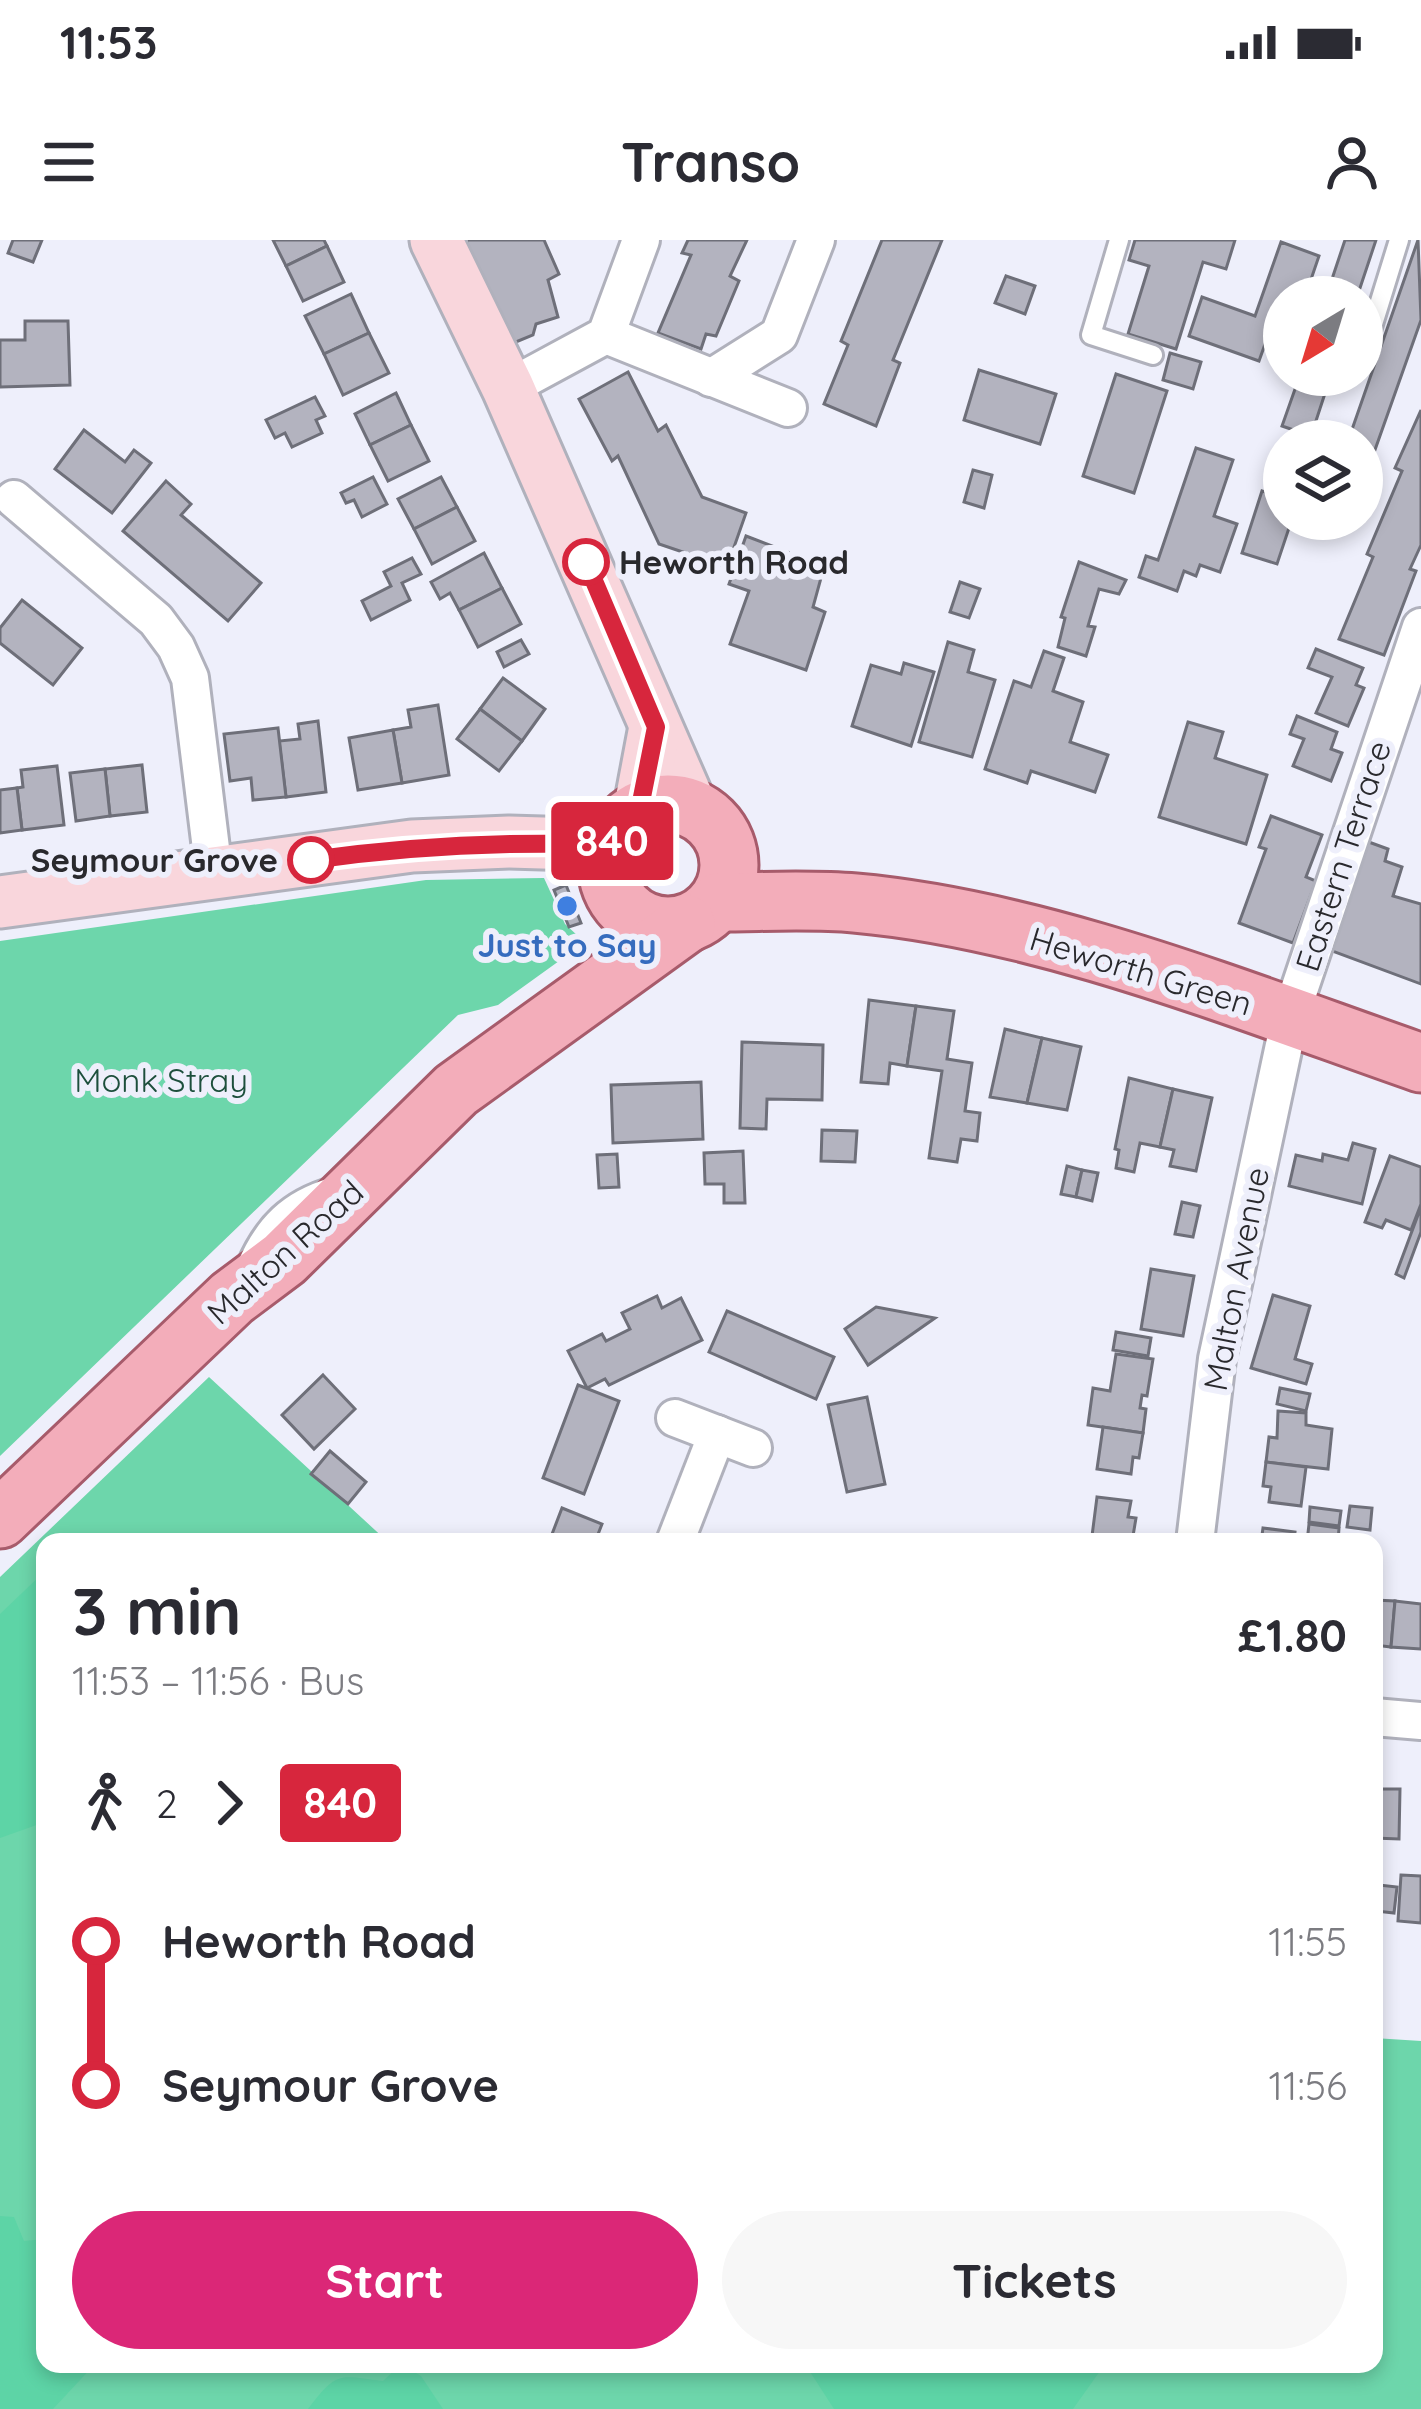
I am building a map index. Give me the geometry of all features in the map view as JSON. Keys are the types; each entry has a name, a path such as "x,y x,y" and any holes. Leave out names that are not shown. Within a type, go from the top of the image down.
{"main road":[{"name":"Heworth Green","path":"666,825 755,858 854,903 985,926 1112,958 1421,1063"},
{"path":"686,924 730,868 666,825 608,875 620,903 650,924 686,924 708,934 791,928 854,903"},
{"name":"Malton Road","path":"580,998 620,903"},
{"name":"Heworth Green","path":"686,924 854,903"},
{"name":"Malton Road","path":"0,1520 232,1298 284,1259 456,1090 686,924"}],"street":[{"path":"0,902 412,846 509,842 666,825 656,727 508,388 436,240"},
{"path":"508,388 606,335 641,240"},
{"path":"711,378 779,335 816,240"},
{"path":"606,335 788,408"},
{"path":"14,499 155,620 176,647 190,678 214,873"},
{"name":"Eastern Terrace","path":"1290,1017 1421,627"},
{"name":"Malton Avenue","path":"1196,1533 1217,1359 1290,1017"},
{"path":"675,1418 753,1448"},
{"path":"678,1533 717,1434"},
{"path":"1383,1718 1421,1721"}],"lane":[{"path":"1119,240 1091,335 1153,356"},
{"path":"1383,293 1400,240"}],"green space":[{"name":"Monk Stray","path":"544,878 565,924 578,936 566,956 498,1005 458,1015 0,1456 0,941 426,880"},
{"path":"209,1377 378,1533 46,1533"},
{"path":"36,1543 36,2373 1383,2373 1383,2039 1421,2041 1421,2409 0,2409 0,1577"},
{"path":"36,1580 36,1825 0,1838 0,1614"},
{"path":"0,2216 14,2217 24,2241 36,2240 36,2373 87,2373 53,2409 0,2409"},
{"path":"391,2373 416,2373 443,2409 308,2409 340,2378 383,2381"},
{"path":"811,2373 1099,2373 1073,2409 834,2409"}],"building":[{"path":"13,240 42,240 33,262 8,253"},
{"path":"273,240 324,240 327,246 286,266"},
{"path":"468,240 544,240 559,274 548,280 558,317 536,324 533,335 511,344 465,249"},
{"path":"688,240 747,240 730,276 739,281 716,336 706,334 701,349 658,333 691,255 682,253"},
{"path":"882,240 942,240 893,360 900,363 876,426 824,404 848,345 841,341"},
{"path":"1135,240 1235,240 1226,269 1203,262 1176,349 1128,334 1149,266 1129,260"},
{"path":"1345,240 1376,240 1364,276 1333,276"},
{"path":"1418,240 1421,320 1383,427 1383,420 1355,420 1364,396 1383,396 1383,340"},
{"path":"1281,242 1319,256 1312,276 1269,276"},
{"path":"327,246 344,282 303,301 286,266"},
{"path":"1006,276 1035,286 1025,314 995,303"},
{"path":"1263,293 1259,361 1189,336 1202,297 1255,316"},
{"path":"351,294 369,333 324,354 305,316"},
{"path":"25,321 68,321 70,385 0,387 0,340 25,340"},
{"path":"369,333 389,373 343,395 324,354"},
{"path":"1170,353 1201,362 1193,389 1163,380"},
{"path":"979,370 1056,394 1040,444 964,420"},
{"path":"628,372 658,431 666,425 702,497 746,513 727,567 659,544 618,456 612,461 579,399"},
{"path":"1116,374 1167,391 1134,493 1083,476"},
{"path":"396,393 411,425 370,445 355,414"},
{"path":"1293,396 1324,396 1316,420 1284,420"},
{"path":"315,397 325,416 316,420 322,433 292,447 285,433 275,438 266,420"},
{"path":"1421,410 1421,545 1384,655 1339,639 1373,557 1367,554 1373,540 1383,540 1383,516 1402,471 1395,468"},
{"path":"411,425 429,461 388,481 370,445"},
{"path":"84,430 125,462 134,450 151,463 112,513 55,469"},
{"path":"1196,448 1233,460 1214,516 1237,524 1220,572 1200,565 1196,576 1184,571 1177,591 1139,577 1146,556 1158,560"},
{"path":"973,470 992,475 984,508 964,502"},
{"path":"373,477 387,504 362,517 354,500 346,503 341,493"},
{"path":"441,477 457,507 414,529 398,499"},
{"path":"166,481 191,504 181,515 261,583 228,621 123,531"},
{"path":"1263,491 1263,540 1285,540 1277,564 1242,553"},
{"path":"457,507 475,541 432,564 414,529"},
{"path":"746,536 788,552 783,565 821,578 813,607 825,612 806,670 730,644 749,591 729,584"},
{"path":"484,553 502,588 459,610 450,593 440,599 431,582"},
{"path":"412,558 421,574 402,583 410,600 371,620 362,601 391,586 384,572"},
{"path":"1079,562 1126,580 1119,594 1099,589 1088,626 1095,627 1086,656 1058,647 1065,618 1061,617"},
{"path":"960,582 980,589 969,618 950,612"},
{"path":"502,588 521,624 478,647 459,610"},
{"path":"22,600 82,648 53,685 0,643 0,628"},
{"path":"521,640 529,654 504,667 497,652"},
{"path":"948,642 974,650 968,672 995,680 972,757 919,742"},
{"path":"1316,649 1363,668 1356,685 1364,688 1348,726 1316,713 1332,677 1308,668"},
{"path":"1044,651 1064,658 1053,691 1083,702 1070,742 1108,755 1095,792 1031,771 1027,783 985,769 1014,681 1031,687"},
{"path":"904,663 934,672 911,746 852,726 871,665 901,674"},
{"path":"503,678 545,709 522,741 480,709"},
{"path":"438,705 449,775 402,783 393,730 411,727 408,710"},
{"path":"480,709 522,741 499,771 457,739"},
{"path":"1297,716 1337,732 1331,749 1342,753 1331,781 1293,766 1304,739 1290,734"},
{"path":"318,721 326,792 286,797 279,741 300,739 298,724"},
{"path":"1188,722 1223,732 1215,758 1267,775 1246,844 1159,817"},
{"path":"278,728 286,797 253,800 251,778 230,781 224,734"},
{"path":"393,730 402,783 358,790 349,738"},
{"path":"142,765 147,812 110,816 105,769"},
{"path":"57,766 64,825 22,830 17,788 23,787 21,770"},
{"path":"105,769 110,816 76,821 70,773"},
{"path":"17,788 22,830 0,833 0,790"},
{"path":"1271,816 1322,835 1306,877 1316,881 1293,943 1239,923 1266,849 1259,847"},
{"path":"1366,841 1388,849 1385,861 1402,867 1393,896 1421,904 1421,984 1324,948"},
{"name":"Just to Say","path":"566,885 581,923 569,927 554,890"},
{"path":"869,1000 916,1006 907,1066 890,1063 888,1084 861,1082"},
{"path":"916,1006 954,1011 947,1059 972,1063 965,1111 980,1113 977,1141 961,1139 957,1162 929,1158 942,1071 907,1066"},
{"path":"1005,1029 1042,1038 1027,1103 990,1097"},
{"path":"1042,1038 1081,1047 1067,1110 1027,1103"},
{"path":"742,1042 823,1045 822,1100 767,1099 766,1129 740,1128"},
{"path":"1129,1078 1173,1089 1160,1147 1140,1143 1134,1172 1116,1168 1119,1150 1115,1149"},
{"path":"701,1082 703,1139 613,1143 611,1085"},
{"path":"1173,1089 1212,1098 1196,1171 1170,1166 1174,1150 1160,1147"},
{"path":"822,1130 857,1131 855,1162 821,1161"},
{"path":"1353,1143 1375,1149 1362,1204 1289,1186 1296,1155 1348,1160"},
{"path":"743,1151 745,1203 724,1203 724,1184 705,1184 704,1153"},
{"path":"617,1154 619,1187 599,1188 597,1155"},
{"path":"1390,1156 1421,1167 1421,1204 1411,1230 1386,1220 1382,1228 1365,1222"},
{"path":"1067,1166 1082,1170 1076,1197 1061,1194"},
{"path":"1082,1170 1098,1173 1092,1201 1076,1197"},
{"path":"1182,1202 1200,1206 1193,1237 1175,1234"},
{"path":"1421,1207 1421,1232 1404,1278 1396,1274"},
{"path":"1151,1269 1194,1276 1183,1336 1141,1329"},
{"path":"1273,1295 1310,1306 1295,1359 1312,1364 1306,1384 1251,1368"},
{"path":"657,1296 662,1308 681,1298 702,1340 609,1385 605,1379 587,1388 568,1351 602,1334 606,1341 630,1329 622,1313"},
{"path":"876,1307 935,1318 868,1365 845,1329"},
{"path":"727,1311 834,1357 816,1399 709,1352"},
{"path":"1116,1332 1151,1338 1148,1356 1113,1350"},
{"path":"1116,1354 1153,1359 1147,1396 1142,1395 1140,1408 1146,1409 1143,1433 1088,1425 1093,1388 1110,1391"},
{"path":"323,1375 355,1409 314,1449 282,1415"},
{"path":"578,1385 619,1401 584,1494 543,1478"},
{"path":"1280,1388 1310,1394 1306,1411 1277,1404"},
{"path":"867,1397 885,1484 847,1492 828,1405"},
{"path":"1278,1411 1306,1413 1306,1425 1332,1429 1328,1469 1266,1462 1269,1437 1277,1438"},
{"path":"1103,1427 1143,1433 1131,1474 1097,1469"},
{"path":"330,1451 366,1482 348,1504 311,1474"},
{"path":"1266,1462 1306,1467 1301,1506 1269,1502 1271,1487 1263,1486"},
{"path":"1097,1497 1131,1501 1128,1517 1136,1518 1134,1533 1092,1533"},
{"path":"1350,1506 1372,1508 1370,1530 1347,1527"},
{"path":"1310,1507 1341,1511 1339,1526 1309,1522"},
{"path":"562,1508 602,1524 598,1533 552,1533"},
{"path":"1309,1524 1339,1528 1339,1533 1308,1533"},
{"path":"1263,1528 1295,1532 1295,1533 1262,1533"},
{"path":"1383,1600 1395,1601 1391,1647 1383,1646"},
{"path":"1395,1601 1421,1604 1421,1649 1391,1647"},
{"path":"1383,1789 1400,1789 1399,1839 1383,1838"},
{"path":"1401,1875 1421,1876 1421,1923 1398,1921"},
{"path":"1383,1885 1397,1887 1394,1913 1383,1912"}],"bus line":[{"name":"840","path":"311,860 412,846 610,845 627,820 639,812 656,727 586,562"}],"place":[{"name":"Heworth Road","path":"586,562"},
{"name":"Seymour Grove","path":"311,860"},
{"name":"Just to Say","path":"567,906"}]}
